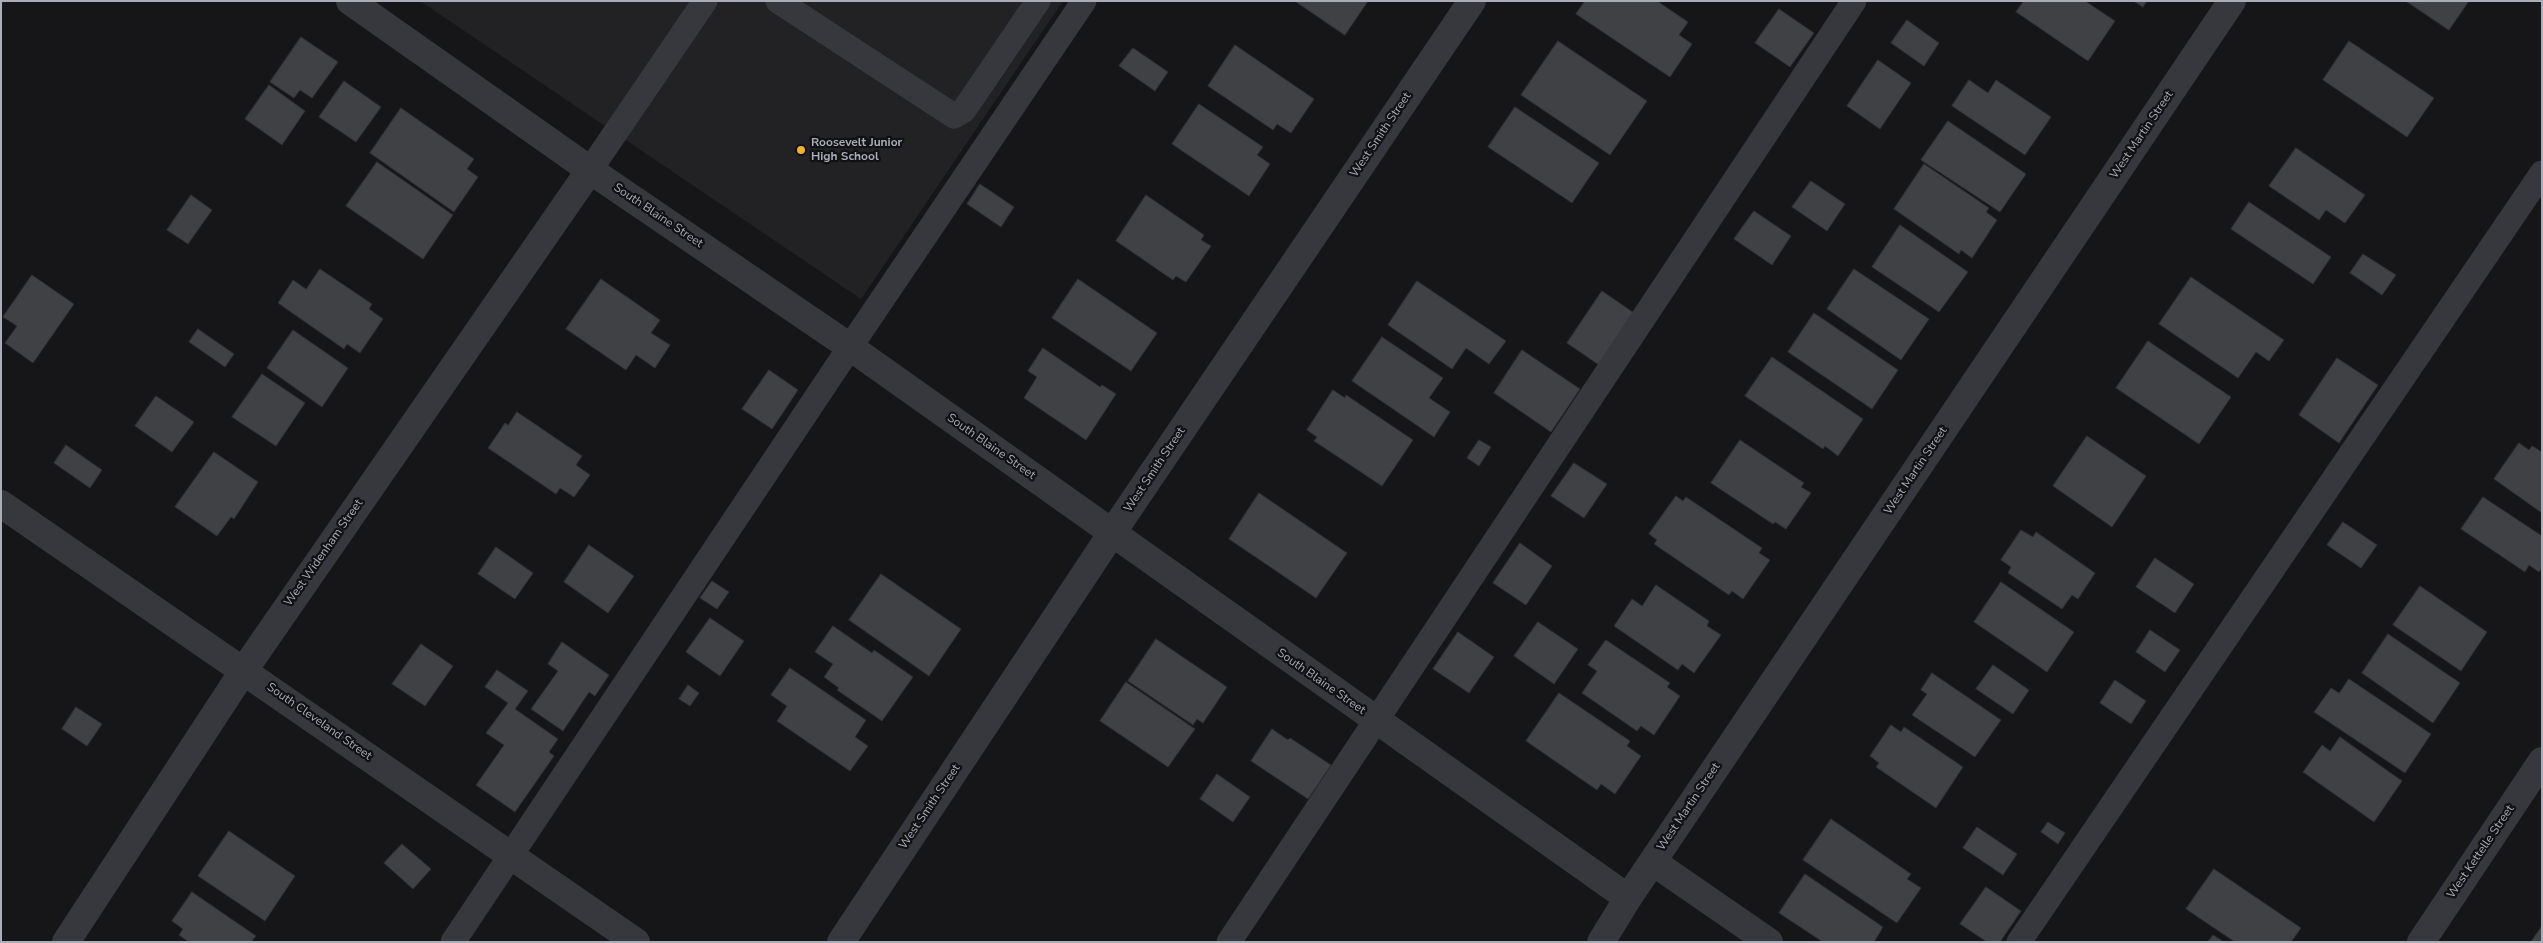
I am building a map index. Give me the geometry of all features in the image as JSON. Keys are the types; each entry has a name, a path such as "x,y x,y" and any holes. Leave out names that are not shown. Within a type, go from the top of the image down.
{"street":[{"name":"South Blaine Street","path":"350,1 590,170 850,347 1374,720 1628,898"},
{"name":"West Smith Street","path":"841,942 1112,533 1472,1"},
{"name":"West Martin Street","path":"1601,942 1628,898 2232,1"},
{"name":"West Widenham Street","path":"66,942 244,670 590,170"},
{"name":"South Cleveland Street","path":"1,504 636,942"},
{"name":"West Kettelle Street","path":"2420,942 2542,762"},
{"path":"1653,862 1769,942"}],"lane":[{"path":"590,170 705,1"},
{"path":"778,1 954,116 964,110 1038,1"},
{"path":"453,942 850,347 1084,1"},
{"path":"1229,942 1374,720 1854,1"},
{"path":"2019,942 2542,173"}],"shaded area":[{"name":"Roosevelt Junior High School","path":"420,1 1063,1 861,299"}],"building":[{"path":"1295,1 1368,1 1345,35"},
{"path":"1585,1 1657,1 1688,22 1679,35 1692,44 1670,77 1576,14"},
{"path":"2024,1 2085,1 2115,21 2088,61 2016,12"},
{"path":"2134,1 2147,1 2143,7"},
{"path":"2406,1 2469,1 2449,30"},
{"path":"1779,9 1814,33 1790,67 1755,43"},
{"path":"1907,20 1939,43 1924,66 1891,43"},
{"path":"301,37 338,62 312,98 300,90 294,98 270,82"},
{"path":"1558,41 1647,101 1610,155 1521,95"},
{"path":"2349,41 2434,98 2407,137 2323,80"},
{"path":"1235,45 1314,99 1291,133 1277,124 1273,130 1208,86"},
{"path":"1133,48 1168,72 1155,91 1119,66"},
{"path":"1878,60 1911,83 1880,129 1847,106"},
{"path":"1969,80 1988,93 1996,80 2051,117 2025,155 1952,106"},
{"path":"344,81 381,107 356,142 319,117"},
{"path":"269,85 305,111 282,145 245,119"},
{"path":"1199,104 1263,147 1257,155 1270,164 1249,196 1172,144"},
{"path":"1515,107 1599,163 1572,203 1488,147"},
{"path":"401,108 474,159 467,169 478,177 454,212 370,153"},
{"path":"1948,121 2026,174 2000,212 1921,160"},
{"path":"2296,148 2365,195 2345,223 2326,210 2319,220 2269,186"},
{"path":"377,162 453,215 423,259 346,206"},
{"path":"1924,164 1989,208 1986,212 1997,220 1972,258 1961,250 1959,254 1894,209"},
{"path":"1811,181 1845,204 1827,231 1792,207"},
{"path":"980,184 1014,207 1001,227 967,204"},
{"path":"191,195 212,210 188,244 167,230"},
{"path":"1146,195 1204,235 1201,240 1211,246 1186,282 1176,276 1173,280 1116,241"},
{"path":"2249,202 2331,257 2313,284 2231,229"},
{"path":"1754,211 1791,236 1772,265 1734,239"},
{"path":"1900,225 1968,272 1939,312 1872,267"},
{"path":"2363,254 2396,275 2382,295 2350,273"},
{"path":"320,269 372,304 369,309 383,319 360,353 347,344 344,349 278,303 293,280 306,289"},
{"path":"1854,269 1929,319 1901,360 1827,309"},
{"path":"32,275 74,304 33,363 5,343 17,326 3,317"},
{"path":"2191,277 2284,340 2269,361 2256,352 2238,378 2159,324"},
{"path":"601,279 660,320 651,333 670,345 655,368 636,355 626,370 566,329"},
{"path":"1078,279 1157,333 1131,371 1052,318"},
{"path":"1417,281 1506,341 1489,364 1466,348 1452,369 1388,325"},
{"path":"1602,291 1637,315 1602,367 1567,343"},
{"path":"1814,313 1898,370 1872,409 1788,352"},
{"path":"198,329 234,354 225,367 189,342"},
{"path":"293,330 348,368 322,407 267,368"},
{"path":"1382,337 1443,378 1429,398 1450,412 1434,437 1352,381"},
{"path":"2148,341 2231,397 2199,444 2116,388"},
{"path":"1043,348 1100,387 1102,385 1116,394 1086,440 1024,398 1037,377 1028,371"},
{"path":"1522,350 1580,389 1551,432 1494,393"},
{"path":"1772,357 1863,419 1838,456 1825,446 1823,449 1745,396"},
{"path":"2337,358 2378,385 2339,443 2299,415"},
{"path":"769,370 798,390 772,429 742,409"},
{"path":"262,374 305,403 276,446 232,417"},
{"path":"1333,390 1345,398 1346,395 1413,440 1382,486 1314,441 1317,437 1307,430"},
{"path":"156,396 194,422 172,452 135,426"},
{"path":"517,412 582,456 576,465 590,475 574,497 560,488 556,494 488,448 505,423 508,425"},
{"path":"2087,436 2146,476 2112,527 2053,486"},
{"path":"1479,440 1491,447 1479,466 1467,458"},
{"path":"1740,440 1804,483 1801,487 1811,493 1786,529 1775,522 1773,524 1711,483"},
{"path":"2519,443 2529,450 2532,446 2542,452 2542,513 2494,479"},
{"path":"66,445 102,470 90,488 54,463"},
{"path":"214,452 258,482 234,519 231,517 217,536 175,507"},
{"path":"1574,463 1607,484 1584,518 1551,496"},
{"path":"1259,493 1347,553 1316,598 1229,539"},
{"path":"1676,496 1683,501 1686,497 1762,548 1759,553 1770,560 1743,599 1732,591 1729,595 1654,544 1657,540 1649,534"},
{"path":"2483,497 2542,536 2542,568 2539,572 2529,565 2525,572 2461,529"},
{"path":"2343,522 2377,545 2361,568 2327,545"},
{"path":"2021,530 2033,537 2036,532 2095,573 2078,599 2072,595 2062,609 2008,573 2011,567 2001,560"},
{"path":"1520,543 1552,566 1526,605 1493,583"},
{"path":"589,545 634,576 608,613 564,582"},
{"path":"496,547 533,573 515,599 478,574"},
{"path":"2155,558 2194,584 2175,613 2136,587"},
{"path":"881,574 961,629 929,676 849,620"},
{"path":"712,581 729,592 717,609 700,598"},
{"path":"2001,582 2074,632 2047,672 1974,622"},
{"path":"1656,585 1709,621 1707,626 1721,635 1694,673 1682,664 1678,670 1614,626 1632,599 1642,606"},
{"path":"2420,586 2487,632 2461,671 2393,625"},
{"path":"710,618 744,641 720,676 686,652"},
{"path":"1538,622 1578,649 1554,684 1514,656"},
{"path":"833,626 872,653 874,650 913,677 882,721 837,690 839,688 824,677 833,664 815,652"},
{"path":"2150,630 2180,650 2165,672 2136,652"},
{"path":"1458,632 1494,657 1469,693 1433,669"},
{"path":"2388,634 2460,683 2433,723 2362,673"},
{"path":"1156,639 1227,687 1203,723 1197,719 1193,725 1128,681"},
{"path":"1606,640 1670,683 1667,687 1680,696 1654,735 1641,726 1637,731 1582,693 1597,671 1588,665"},
{"path":"562,642 609,675 595,696 589,692 563,731 531,709 558,671 548,664"},
{"path":"421,644 453,666 425,706 392,684"},
{"path":"1993,665 2029,690 2013,714 1976,689"},
{"path":"790,668 866,720 855,737 868,746 850,771 777,721 787,706 771,695"},
{"path":"497,670 528,691 515,709 558,739 549,752 554,756 515,812 476,785 504,745 486,733 508,703 485,687"},
{"path":"1932,673 2001,720 1975,757 1912,715 1927,694 1921,690"},
{"path":"2349,679 2431,734 2405,773 2314,712 2331,688 2339,693"},
{"path":"2115,680 2146,701 2131,724 2100,703"},
{"path":"1126,682 1195,729 1168,767 1100,721"},
{"path":"688,685 699,693 690,706 679,699"},
{"path":"1559,693 1630,741 1627,746 1641,756 1615,794 1601,784 1597,790 1526,741"},
{"path":"76,707 102,724 87,746 62,729"},
{"path":"1891,725 1901,732 1904,727 1963,767 1936,808 1876,767 1879,763 1870,756"},
{"path":"1272,729 1288,740 1290,738 1331,765 1308,799 1251,761"},
{"path":"2340,737 2402,781 2374,822 2303,772 2322,745 2330,751"},
{"path":"1217,774 1250,797 1233,822 1200,799"},
{"path":"1831,819 1911,874 1907,879 1921,888 1897,923 1803,860"},
{"path":"2048,822 2065,833 2058,844 2041,832"},
{"path":"1977,827 2017,854 2003,875 1963,848"},
{"path":"229,831 295,876 265,921 198,876"},
{"path":"402,844 431,869 413,889 384,863"},
{"path":"2214,869 2301,928 2291,942 2235,942 2186,909"},
{"path":"1805,874 1883,927 1874,942 1823,942 1779,913"},
{"path":"1986,887 2021,911 2000,942 1987,942 1960,924"},
{"path":"192,892 256,936 251,942 189,942 179,935 183,929 172,921"},
{"path":"2542,926 2542,942 2531,942"},
{"path":"2213,935 2224,942 2208,942"}],"place":[{"name":"Roosevelt Junior High School","path":"801,150"}]}
